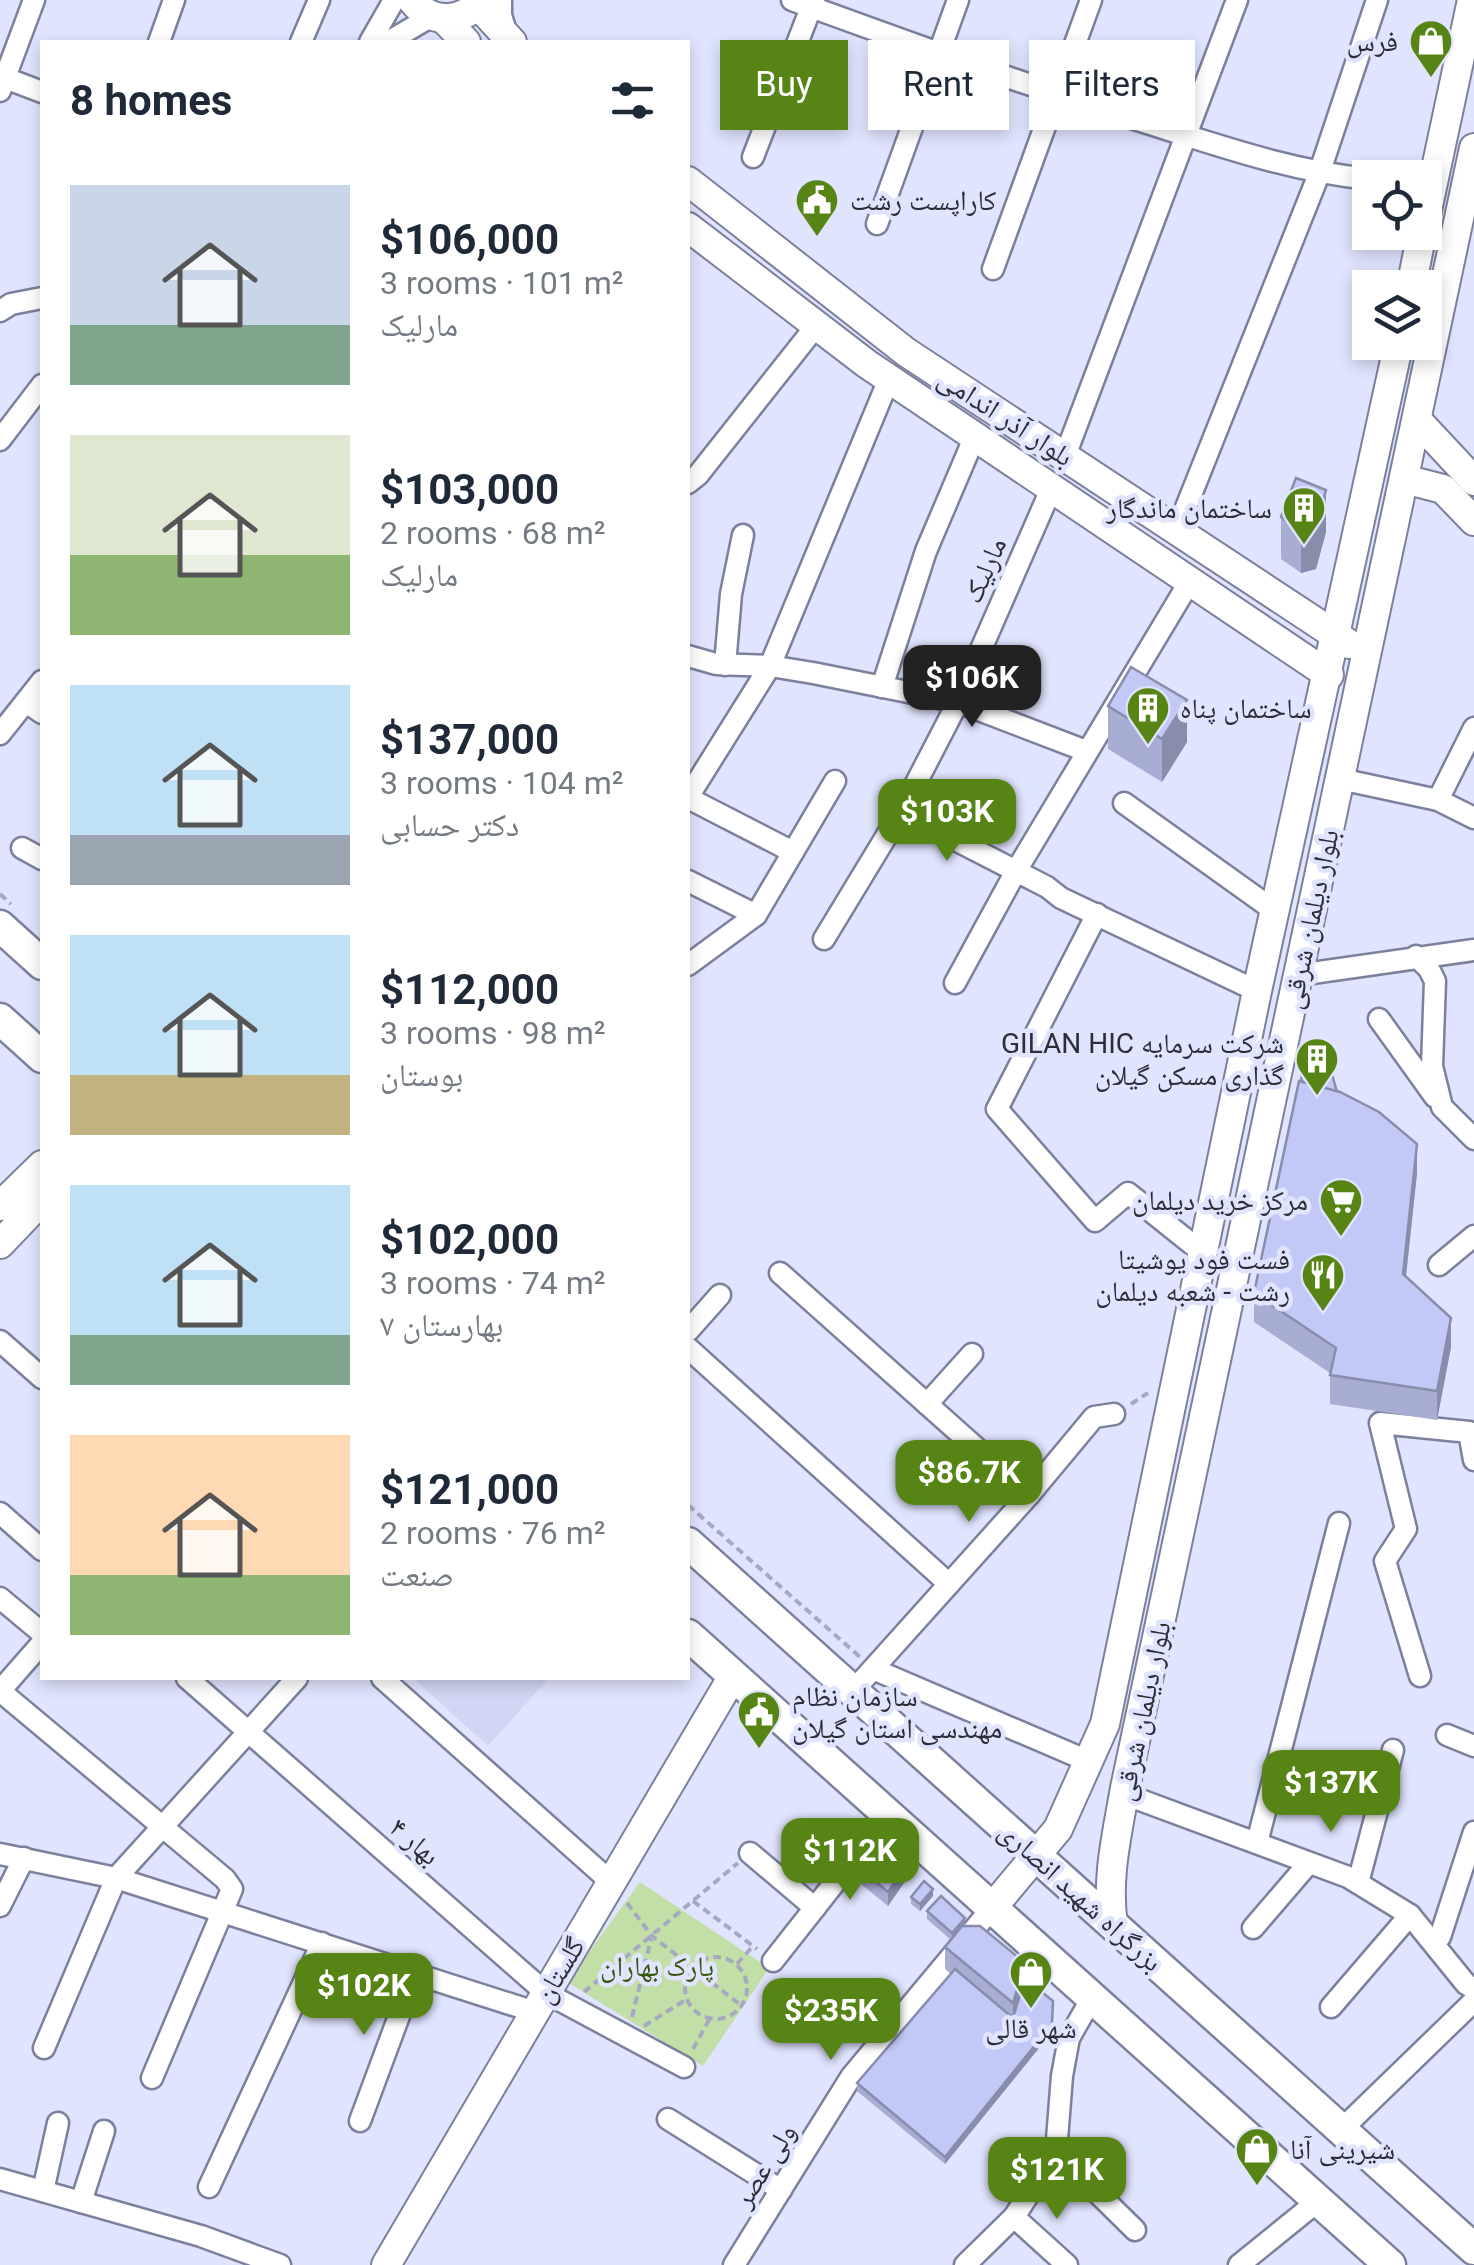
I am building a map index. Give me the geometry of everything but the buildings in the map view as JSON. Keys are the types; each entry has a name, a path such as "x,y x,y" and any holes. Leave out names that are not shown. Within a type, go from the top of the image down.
{"highway":[{"path":"0,926 40,962"},
{"path":"0,1019 40,1055"},
{"name":"بزرگراه شهید انصاری","path":"690,1545 863,1680 1036,1856 1474,2249"},
{"path":"690,1637 1390,2265"}],"main road":[{"path":"1435,160 1472,0"},
{"path":"429,12 468,13 487,2 510,40"},
{"path":"429,12 464,40"},
{"name":"بلوار دیلمان شرقی","path":"1114,1926 1109,1898 1112,1857 1125,1790 1472,163"},
{"name":"بلوار آذر اندامی","path":"690,182 906,352 1337,635"},
{"name":"بلوار آذر اندامی","path":"690,228 889,378 1328,674"},
{"path":"816,326 836,298"},
{"name":"بلوار دیلمان شرقی","path":"992,1908 1058,1830 1105,1724 1257,990 1395,360"},
{"path":"1416,420 1459,479 1474,521"},
{"path":"1404,479 1459,479"},
{"path":"1260,626 1272,622 1279,611 1278,595"},
{"path":"1337,635 1353,649 1359,688"},
{"path":"1257,990 1298,975"},
{"path":"0,1206 40,1167"},
{"path":"0,1244 40,1208"},
{"name":"گلستان","path":"386,2265 550,2003 611,1882 733,1676"},
{"path":"1105,1724 1092,1785 1069,1841 1065,1869 1076,1882 1089,1884 1100,1876 1112,1857"}],"street":[{"path":"34,0 2,82 40,92"},
{"path":"160,40 174,0"},
{"path":"302,40 319,0"},
{"path":"371,40 394,0"},
{"path":"943,40 958,0"},
{"path":"1078,40 1092,0"},
{"path":"1065,456 1237,0"},
{"path":"1177,530 1319,174 1377,0"},
{"path":"754,157 806,2 904,40"},
{"path":"391,40 429,12"},
{"path":"876,224 910,130"},
{"path":"993,268 1045,130"},
{"path":"1168,130 1319,174 1352,177"},
{"path":"0,311 11,304 40,298"},
{"path":"690,481 816,326"},
{"path":"690,795 770,666 889,378"},
{"path":"0,440 40,388"},
{"path":"882,687 926,551 975,436"},
{"name":"مارلیک","path":"824,939 901,812 958,702 1052,487"},
{"path":"725,665 731,594 742,535"},
{"path":"955,984 1016,871 1190,581"},
{"path":"690,656 725,665 770,666 958,702 1086,751"},
{"path":"0,734 34,708"},
{"path":"1438,800 1474,728"},
{"path":"1340,779 1438,800 1474,818"},
{"path":"690,964 756,916 835,781"},
{"path":"690,799 792,852"},
{"path":"1124,804 1276,912"},
{"path":"901,812 1047,887 1061,898 1257,990"},
{"path":"22,848 40,858"},
{"path":"690,881 756,916"},
{"path":"1097,914 997,1109 1095,1221 1128,1193 1203,1253"},
{"path":"1298,975 1474,950"},
{"path":"1416,956 1435,982 1432,1066 1442,1106"},
{"path":"1380,1019 1442,1106 1474,1139"},
{"path":"1440,1265 1474,1236"},
{"path":"780,1273 1029,1495"},
{"path":"690,1329 720,1295"},
{"path":"0,1341 40,1376"},
{"path":"690,1350 949,1584"},
{"path":"927,1404 972,1354"},
{"path":"1088,1761 863,1680 1094,1417 1114,1414"},
{"path":"1420,1676 1385,1561 1406,1529 1380,1422 1470,1432 1472,1452"},
{"path":"0,1513 40,1548"},
{"path":"1259,1835 1340,1523"},
{"path":"0,1598 40,1632"},
{"path":"40,1646 0,1691 225,1879 232,1889 152,2078"},
{"name":"بهار ۴","path":"189,1680 550,2003"},
{"path":"44,2048 116,1878 295,1680"},
{"path":"384,1680 611,1882"},
{"path":"1446,1735 1474,1746"},
{"path":"1360,1879 1393,1750"},
{"path":"1125,1790 1259,1835 1416,1908 1474,1976"},
{"path":"1125,1790 1308,1864 1360,1879 1410,1915 1474,1989"},
{"path":"774,1961 888,1815"},
{"path":"1440,1937 1474,1832"},
{"path":"750,1853 815,1908"},
{"path":"0,1854 116,1878 415,1972 550,2003 627,2036 684,2067"},
{"path":"0,1906 24,1858"},
{"path":"1253,1928 1308,1864"},
{"name":"ولی عصر","path":"734,2265 851,2077 992,1908"},
{"path":"1331,2008 1410,1915"},
{"path":"209,2187 322,1943"},
{"path":"360,2121 415,1972"},
{"path":"965,2265 1014,2217 1056,2152 1069,2038 1092,1998"},
{"path":"1341,2130 1474,2001"},
{"path":"668,2119 781,2190"},
{"path":"44,2191 58,2123"},
{"path":"81,2202 104,2131"},
{"path":"1056,2152 1135,2230"},
{"path":"0,2179 201,2236 280,2265"},
{"path":"1239,2265 1318,2201"},
{"path":"1014,2217 1067,2265"}],"path":[{"path":"1114,1414 1178,1375"},
{"path":"690,1507 863,1680"},
{"path":"550,2003 652,1936 750,1853"},
{"path":"611,1882 652,1936 742,2006"},
{"path":"693,1901 774,1961"},
{"path":"627,2036 652,1936"},
{"path":"737,1964 752,1946"},
{"path":"709,1956 724,1957 737,1964 746,1977 747,1992 742,2006 730,2016 700,2016 684,1991 686,1976 709,1956"},
{"path":"627,2036 687,1999"},
{"path":"684,2067 710,2018"}],"shaded area":[{"path":"415,1680 547,1680 488,1746"}],"green space":[{"name":"پارک بهاران","path":"640,1882 769,1968 703,2066 567,1982"}],"place":[{"name":"فرس","path":"1431,79"},
{"name":"کاراپست رشت","path":"817,238"},
{"name":"ساختمان ماندگار","path":"1304,546"},
{"name":"ساختمان پناه","path":"1148,746"},
{"name":"GILAN HIC شرکت سرمایه گذاری مسکن گیلان","path":"1317,1097"},
{"name":"مرکز خرید دیلمان","path":"1341,1238"},
{"name":"فست فود یوشیتا رشت - شعبه دیلمان","path":"1323,1313"},
{"name":"سازمان نظام مهندسی استان گیلان","path":"759,1750"},
{"name":"شهر قالی","path":"1031,2010"},
{"name":"شیرینی آنا","path":"1257,2187"}]}
